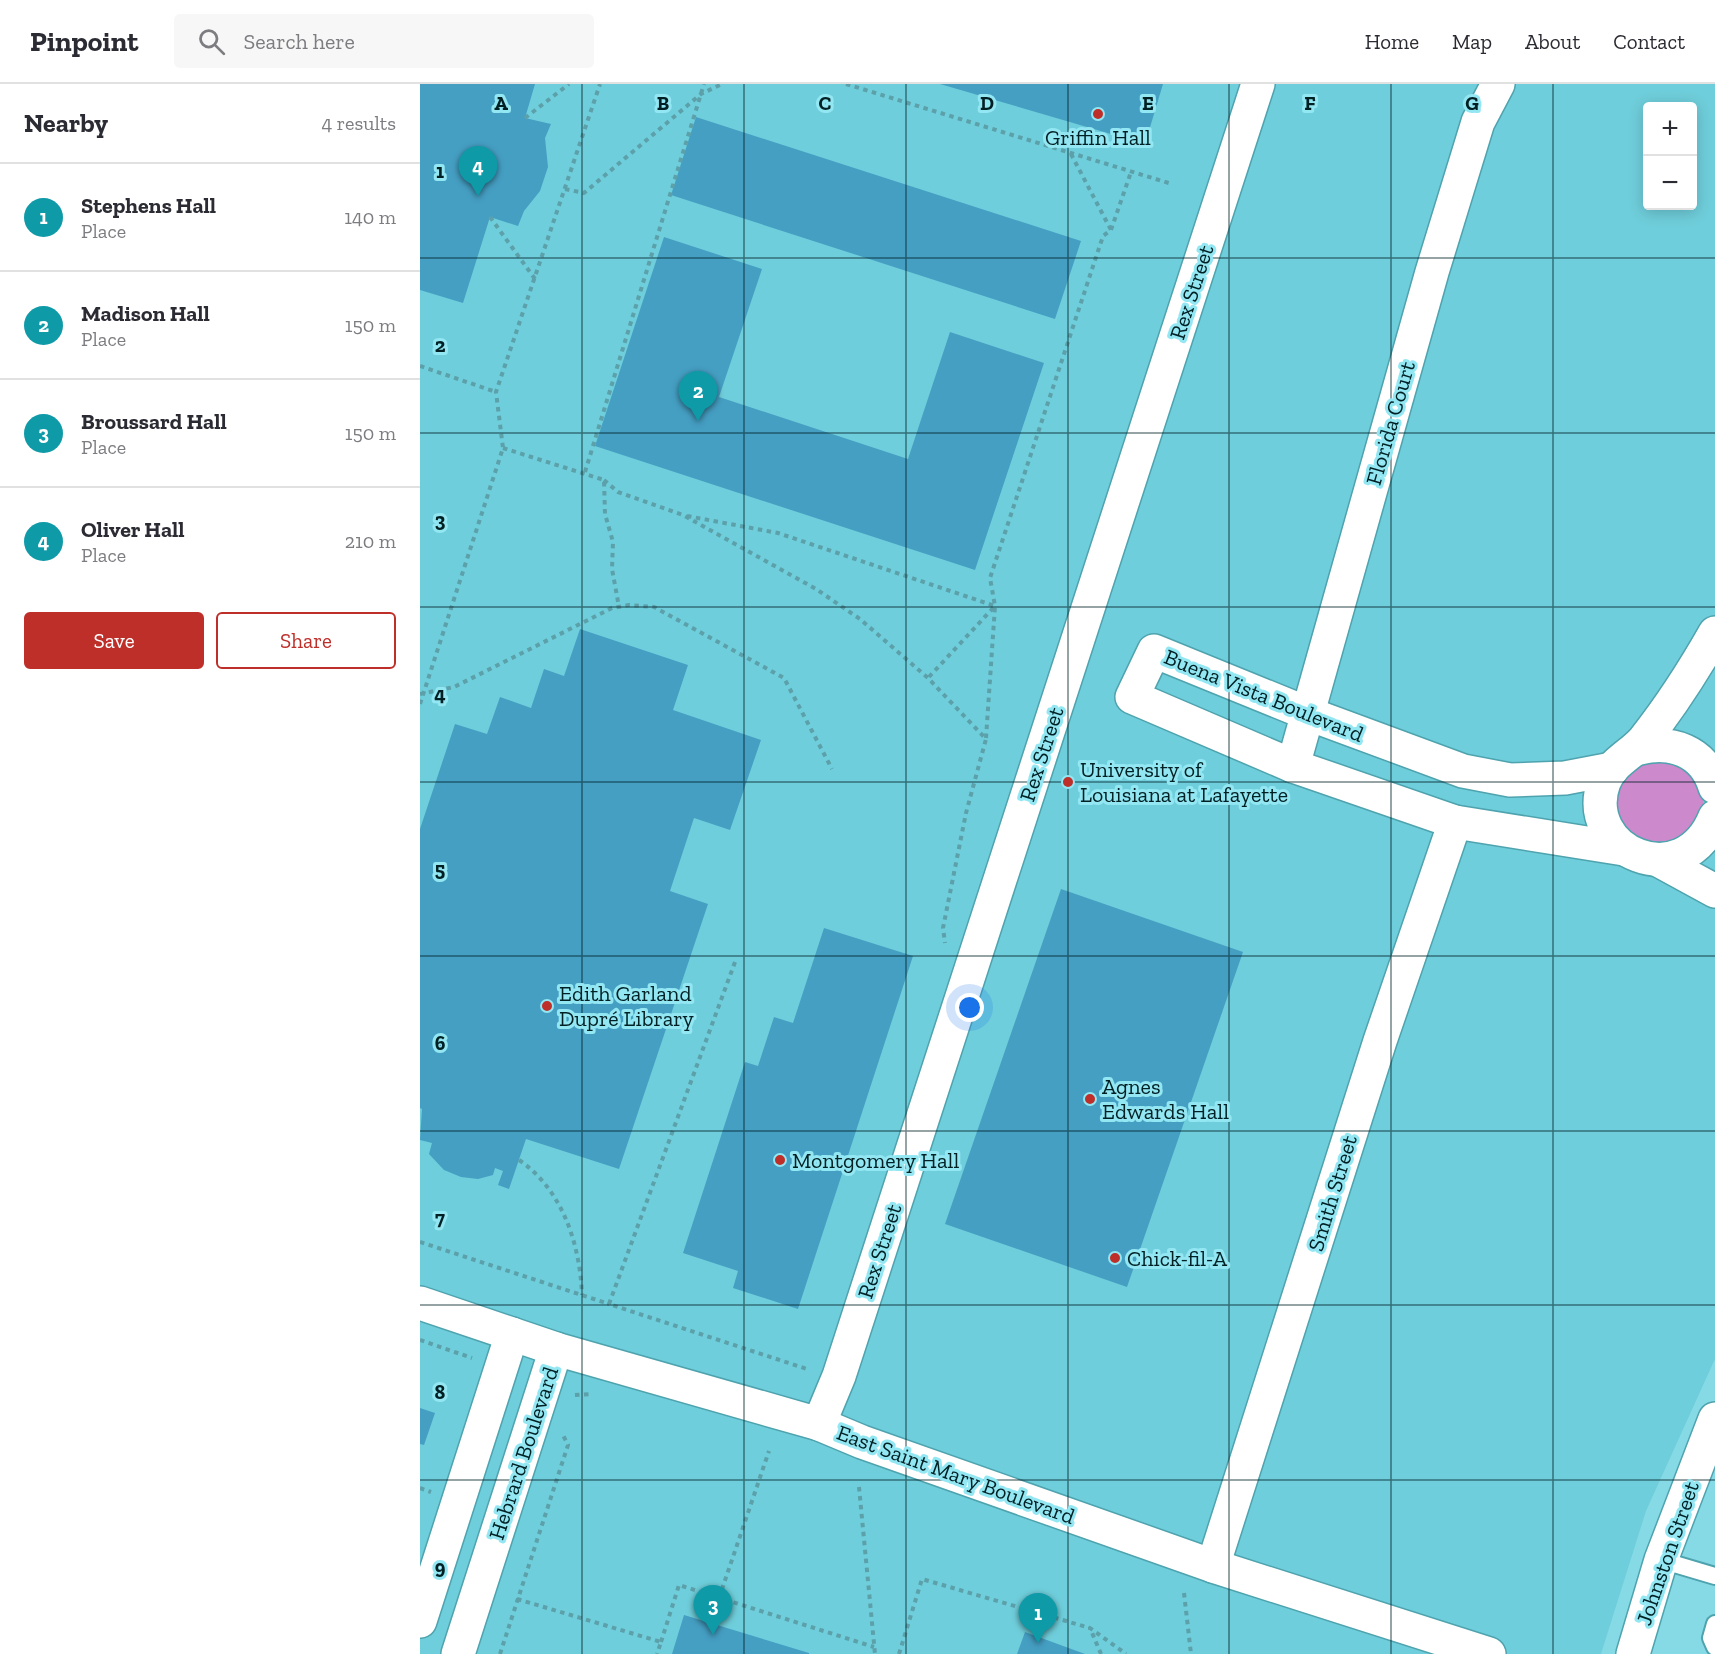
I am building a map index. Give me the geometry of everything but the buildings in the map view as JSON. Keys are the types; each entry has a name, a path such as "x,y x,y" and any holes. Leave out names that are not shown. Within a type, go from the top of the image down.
{"street":[{"name":"Rex Street","path":"819,1424 846,1354 1258,84"},
{"name":"Florida Court","path":"1293,766 1432,272 1478,122 1498,84"},
{"path":"1624,849 1611,836 1603,819 1600,800 1604,782 1696,667 1715,633"},
{"name":"Buena Vista Boulevard","path":"1714,775 1688,751 1671,745 1653,744 1624,759 1565,778 1510,780 1453,768 1309,714 1154,651 1132,697 1293,766 1455,822 1624,849 1640,857 1660,861 1715,891"},
{"path":"1660,861 1679,857 1696,847 1709,832 1715,817"},
{"name":"Smith Street","path":"1214,1566 1380,1041 1455,822"},
{"name":"East Saint Mary Boulevard","path":"420,1303 556,1349 819,1424 862,1442 1214,1566 1489,1654"},
{"name":"Hebrard Boulevard","path":"420,1621 512,1334"},
{"name":"Hebrard Boulevard","path":"458,1654 556,1349"},
{"name":"Johnston Street","path":"1633,1654 1661,1560 1715,1419"},
{"name":"Hebrard Boulevard","path":"446,1541 489,1557"}],"lane":[{"path":"1661,1560 1715,1576"},
{"path":"1715,1624 1711,1638 1715,1647"}],"path":[{"path":"525,118 569,84"},
{"path":"420,704 421,695 503,448 496,392 600,84"},
{"path":"585,472 704,84"},
{"path":"565,189 584,193 701,94 722,84"},
{"path":"846,84 860,86 1172,184"},
{"path":"1071,153 1111,230"},
{"path":"946,950 943,928 966,813 986,739 995,606 990,578 1103,236 1111,230 1131,172"},
{"path":"490,217 535,279"},
{"path":"420,366 496,392"},
{"path":"503,448 585,472 604,480 618,492 683,515 778,533 995,606"},
{"path":"604,480 605,514 614,542 612,569 619,607"},
{"path":"683,515 816,589 860,619 928,678 986,739"},
{"path":"928,678 995,606"},
{"path":"421,695 454,687 619,607 654,607 783,678 832,769"},
{"path":"609,1304 735,962"},
{"path":"519,1160 534,1170 550,1190 570,1228 581,1267 582,1295"},
{"path":"420,1242 811,1370"},
{"path":"420,1340 481,1361"},
{"path":"571,1404 574,1395 591,1394"},
{"path":"500,1654 568,1445 561,1431"},
{"path":"719,1598 769,1451"},
{"path":"859,1487 875,1654"},
{"path":"899,1654 922,1579 1090,1628 1126,1654"},
{"path":"657,1654 679,1585 874,1647"},
{"path":"1184,1593 1191,1654"},
{"path":"518,1599 661,1642"},
{"path":"1090,1628 1101,1654"}],"shaded area":[{"name":"University of Louisiana at Lafayette","path":"420,84 1715,84 1715,1359 1646,1511 1601,1654 420,1654"},
{"path":"1643,758 1688,765 1702,796 1703,815 1698,823 1663,849 1623,833 1613,790"}],"place":[{"name":"Griffin Hall","path":"1098,114"},
{"name":"Oliver Hall","path":"478,196"},
{"name":"Madison Hall","path":"698,421"},
{"name":"University of Louisiana at Lafayette","path":"1068,782"},
{"name":"Edith Garland Dupré Library","path":"547,1006"},
{"name":"Agnes Edwards Hall","path":"1090,1099"},
{"name":"Montgomery Hall","path":"780,1160"},
{"name":"Chick-fil-A","path":"1115,1258"},
{"name":"Broussard Hall","path":"713,1635"},
{"name":"Stephens Hall","path":"1038,1643"}]}
